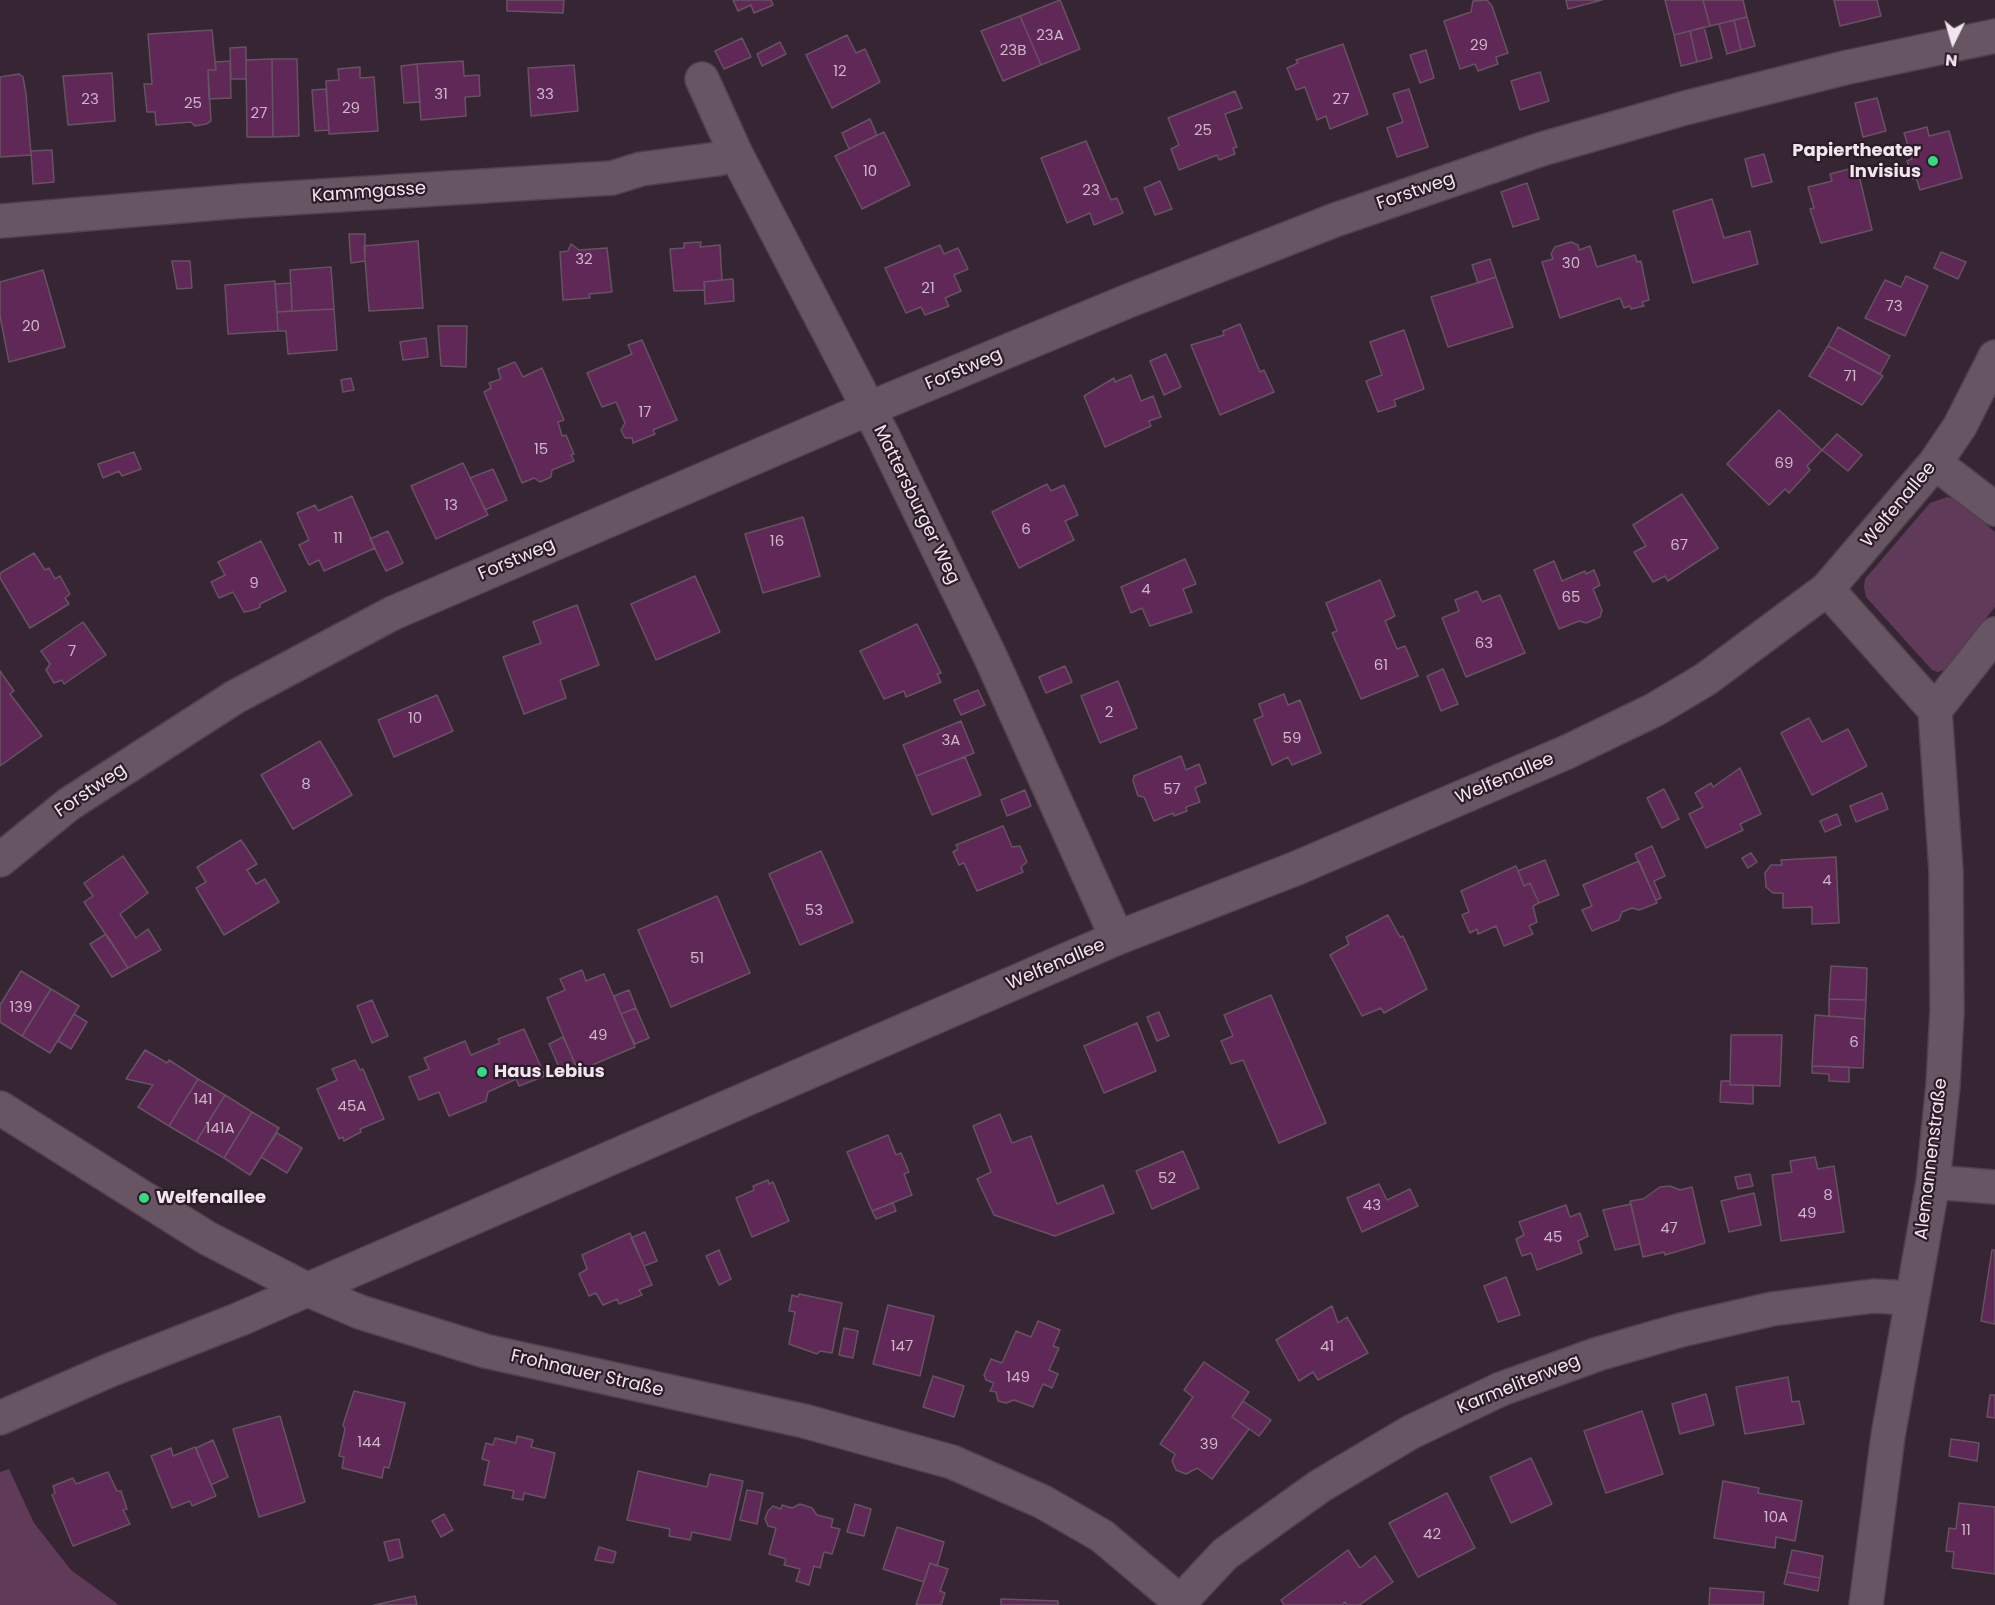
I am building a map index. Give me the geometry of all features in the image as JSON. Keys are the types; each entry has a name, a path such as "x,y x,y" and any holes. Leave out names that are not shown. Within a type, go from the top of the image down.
{"street":[{"name":"Forstweg","path":"0,860 69,804 235,697 393,614 1128,301 1324,224 1542,149 1685,108 1844,68 1995,36"},
{"name":"Mattersburger Weg","path":"702,79 736,154 868,410 990,656 1118,938"},
{"name":"Kammgasse","path":"0,221 253,200 612,178 641,169 717,159 736,154"},
{"name":"Welfenallee","path":"0,1418 306,1289 1118,938 1297,868 1557,756 1654,710 1706,680 1827,589 1935,463 1960,426 1995,357"},
{"path":"1935,463 1995,509"},
{"path":"1827,589 1935,710 1995,634"},
{"name":"Alemannenstraße","path":"1873,1604 1888,1436 1933,1182 1943,1085 1947,1011 1946,871 1935,710"},
{"name":"Frohnauer Straße","path":"0,1108 207,1238 306,1289 360,1312 484,1351 804,1421 952,1462 1043,1502 1102,1536 1183,1603"},
{"path":"1933,1182 1995,1187"},
{"name":"Karmeliterweg","path":"1183,1603 1225,1554 1320,1486 1410,1432 1501,1389 1598,1354 1681,1330 1772,1309 1873,1296 1911,1298"}],"shaded area":[{"path":"1947,497 1957,500 1995,532 1995,607 1946,669 1938,672 1932,670 1866,597 1864,587 1865,579 1930,503"},
{"path":"9,1469 34,1523 71,1570 119,1605 0,1605 0,1472"}],"building":[{"path":"507,0 564,0 563,13 507,11"},
{"path":"733,0 771,0 773,5 754,13 751,5 738,11"},
{"path":"1060,0 1080,49 1041,65 1020,16"},
{"path":"1487,0 1492,6 1508,53 1496,57 1498,64 1478,71 1475,64 1460,69 1444,21 1471,12 1473,1"},
{"path":"1566,0 1602,0 1568,9"},
{"path":"1665,0 1703,0 1710,26 1674,35"},
{"path":"1703,0 1743,0 1747,17 1710,26"},
{"path":"1834,0 1877,0 1881,16 1840,26"},
{"path":"1020,16 1041,65 1003,81 981,31"},
{"path":"1747,17 1755,46 1741,50 1734,20"},
{"path":"1734,20 1741,50 1727,54 1719,24"},
{"path":"1704,27 1712,58 1697,62 1690,31"},
{"path":"212,30 216,70 208,70 211,121 195,126 191,122 156,125 155,112 147,112 144,84 152,84 148,34"},
{"path":"1690,31 1697,62 1681,66 1674,35"},
{"path":"847,35 856,53 865,49 880,82 832,108 806,55"},
{"path":"742,38 751,57 724,69 715,51"},
{"path":"780,42 786,54 762,66 757,54"},
{"path":"1343,44 1368,114 1330,129 1326,116 1317,120 1305,87 1296,90 1287,68 1298,63 1296,60"},
{"path":"246,47 246,79 231,79 230,48"},
{"path":"1426,50 1434,78 1420,83 1410,55"},
{"path":"272,59 297,59 299,136 273,137"},
{"path":"272,59 273,137 247,137 246,60"},
{"path":"230,61 231,98 209,99 208,70 216,70 215,62"},
{"path":"463,61 464,76 479,75 480,96 465,97 466,116 421,120 417,64"},
{"path":"417,64 420,102 404,103 401,66"},
{"path":"574,65 578,111 531,116 528,68"},
{"path":"360,67 360,78 374,77 378,131 329,134 326,81 339,80 338,69"},
{"path":"1540,72 1549,101 1520,110 1511,81"},
{"path":"112,73 115,121 68,125 63,76"},
{"path":"19,74 23,77 26,94 31,155 0,157 0,77"},
{"path":"326,89 329,130 315,131 312,90"},
{"path":"1409,89 1428,147 1397,157 1387,128 1403,122 1393,94"},
{"path":"1235,91 1242,108 1225,114 1237,147 1233,148 1235,154 1219,160 1217,155 1179,170 1171,149 1179,145 1168,118"},
{"path":"1877,98 1886,131 1863,137 1855,103"},
{"path":"870,119 877,135 849,149 842,133"},
{"path":"1927,127 1929,136 1949,131 1962,178 1920,190 1916,178 1913,179 1907,161 1912,159 1904,133"},
{"path":"884,132 910,185 862,209 835,156"},
{"path":"1086,141 1111,200 1117,198 1123,213 1094,225 1090,213 1067,223 1041,158"},
{"path":"52,150 54,182 33,184 31,151"},
{"path":"1764,154 1772,182 1752,187 1745,159"},
{"path":"1857,167 1872,230 1821,243 1810,209 1814,208 1808,187 1832,181 1830,174"},
{"path":"1160,181 1172,209 1155,215 1144,188"},
{"path":"1527,183 1539,219 1513,227 1501,192"},
{"path":"1712,199 1724,238 1750,231 1758,264 1693,283 1673,211"},
{"path":"349,234 365,234 365,261 351,263"},
{"path":"418,241 423,308 369,311 364,246"},
{"path":"701,242 700,247 720,245 722,280 704,282 705,290 674,291 670,249 684,248 684,243"},
{"path":"1571,242 1578,245 1579,250 1590,246 1597,267 1635,255 1637,262 1641,261 1649,300 1642,302 1644,306 1631,309 1630,306 1624,308 1620,298 1560,318 1542,262 1553,259 1551,254 1555,247"},
{"path":"571,244 579,250 607,248 612,292 589,294 590,298 563,300 560,252 568,251"},
{"path":"940,245 944,254 958,248 968,269 954,275 961,291 945,298 949,306 925,315 921,307 906,313 885,268"},
{"path":"1941,252 1966,262 1958,279 1934,268"},
{"path":"1490,259 1496,277 1478,283 1472,265"},
{"path":"172,261 190,261 192,288 177,289"},
{"path":"331,267 334,309 292,311 290,270"},
{"path":"43,270 65,347 9,362 0,316 0,282"},
{"path":"1906,276 1928,286 1905,336 1865,318 1885,280 1901,287"},
{"path":"1496,277 1513,327 1448,347 1431,297"},
{"path":"733,279 734,301 705,304 704,282"},
{"path":"275,281 278,331 228,334 225,285"},
{"path":"291,283 292,311 277,312 275,284"},
{"path":"334,309 337,350 288,354 286,331 278,331 277,312"},
{"path":"1240,324 1260,372 1264,370 1274,392 1220,415 1191,345 1224,335 1223,331"},
{"path":"438,326 467,326 466,367 441,366"},
{"path":"1838,327 1890,356 1880,374 1828,346"},
{"path":"1404,330 1424,389 1394,400 1396,406 1378,412 1366,381 1382,375 1370,342"},
{"path":"426,338 428,357 403,360 400,342"},
{"path":"642,340 677,420 653,430 655,434 633,443 632,438 625,438 621,430 625,423 616,402 602,407 587,373 632,354 628,345"},
{"path":"1828,346 1883,376 1862,405 1809,376"},
{"path":"1166,354 1181,387 1164,395 1150,361"},
{"path":"515,362 523,377 542,368 564,420 558,422 562,436 566,435 574,454 571,455 574,461 552,470 551,477 540,482 534,478 522,483 484,392 491,388 489,383 501,379 498,369"},
{"path":"1131,375 1141,401 1153,396 1161,417 1149,421 1151,426 1105,447 1084,396 1114,378 1115,382"},
{"path":"351,378 354,390 343,392 341,380"},
{"path":"1779,410 1822,450 1807,466 1810,470 1789,493 1785,489 1769,505 1727,464"},
{"path":"1837,434 1862,455 1848,471 1822,450"},
{"path":"134,452 141,469 122,476 119,471 103,478 98,464"},
{"path":"463,463 488,515 436,539 411,486"},
{"path":"493,469 507,500 485,510 470,478"},
{"path":"1047,484 1051,491 1064,485 1078,515 1065,521 1074,540 1019,568 992,512"},
{"path":"1682,494 1718,548 1668,581 1665,576 1653,582 1634,552 1646,546 1633,525"},
{"path":"352,496 375,548 324,571 319,560 309,565 299,545 309,540 297,513 315,505 318,511"},
{"path":"803,517 820,576 763,593 745,534"},
{"path":"388,531 403,563 386,571 370,539"},
{"path":"261,541 286,591 260,604 260,607 254,610 244,612 233,592 219,598 211,582 225,575 218,562"},
{"path":"34,553 45,570 49,568 55,579 60,576 70,594 65,598 69,604 30,628 0,578 0,573"},
{"path":"1185,559 1196,584 1183,589 1192,612 1150,626 1142,608 1131,613 1121,587"},
{"path":"1554,561 1562,581 1585,571 1586,574 1594,570 1600,585 1593,589 1602,610 1600,617 1586,623 1579,621 1559,629 1534,570"},
{"path":"695,576 720,632 656,660 631,604"},
{"path":"1380,580 1395,616 1385,621 1397,649 1405,646 1418,676 1361,699 1332,633 1337,631 1326,603"},
{"path":"1477,591 1482,602 1500,595 1525,653 1466,677 1442,618 1459,611 1455,600"},
{"path":"577,605 599,665 560,680 566,698 524,714 503,657 541,643 533,622"},
{"path":"83,622 106,655 64,684 62,680 54,683 46,670 50,664 41,651"},
{"path":"917,624 941,673 937,674 941,682 906,697 904,691 884,699 860,651"},
{"path":"1065,666 1072,682 1046,693 1039,677"},
{"path":"1443,669 1458,704 1441,711 1427,676"},
{"path":"0,671 14,691 10,694 42,736 0,766"},
{"path":"1118,681 1137,728 1100,743 1081,696"},
{"path":"978,690 985,705 961,715 954,700"},
{"path":"1284,694 1288,705 1300,700 1321,753 1292,765 1288,757 1272,765 1254,720 1263,716 1259,704"},
{"path":"437,695 453,731 394,757 378,720"},
{"path":"1809,718 1822,742 1848,729 1867,766 1812,795 1781,733"},
{"path":"961,721 974,753 916,776 903,745"},
{"path":"320,741 352,795 293,829 261,775"},
{"path":"1181,756 1186,770 1199,764 1206,783 1195,788 1200,802 1186,807 1187,811 1174,816 1173,813 1154,821 1144,797 1138,796 1133,781 1134,776"},
{"path":"965,757 981,795 932,815 916,776"},
{"path":"1740,768 1761,814 1740,824 1743,830 1706,848 1689,814 1703,807 1695,793 1711,783 1713,787"},
{"path":"1664,789 1679,819 1662,828 1647,798"},
{"path":"1025,790 1031,806 1007,816 1001,800"},
{"path":"1882,793 1888,809 1856,822 1850,806"},
{"path":"1837,814 1841,825 1825,832 1820,821"},
{"path":"1003,826 1012,847 1020,846 1027,862 1021,867 1023,872 977,891 964,863 959,865 953,852 958,849 956,845"},
{"path":"241,840 257,864 247,870 256,884 265,879 279,902 224,935 196,888 206,882 197,867"},
{"path":"1652,846 1665,876 1654,881 1661,898 1656,900 1635,854"},
{"path":"821,851 853,922 800,945 769,874"},
{"path":"1751,853 1757,862 1748,868 1742,858"},
{"path":"123,856 148,893 120,914 136,938 148,929 161,950 128,968 84,902 93,896 84,883"},
{"path":"1836,857 1839,923 1812,924 1812,907 1783,908 1783,893 1773,893 1766,887 1765,873 1771,865 1782,865 1781,860"},
{"path":"1545,860 1559,895 1539,903 1530,883 1524,886 1518,871"},
{"path":"1639,861 1657,903 1639,910 1632,908 1622,912 1619,920 1592,931 1582,910 1592,906 1583,885"},
{"path":"1516,866 1524,886 1530,883 1539,903 1533,906 1537,922 1529,926 1533,934 1504,946 1496,926 1478,934 1477,929 1470,933 1462,915 1469,912 1461,891"},
{"path":"717,896 750,973 671,1007 638,930"},
{"path":"1388,915 1400,937 1403,936 1427,989 1384,1013 1381,1008 1362,1016 1330,955 1349,944 1346,937"},
{"path":"106,934 128,968 112,977 90,944"},
{"path":"1831,966 1867,968 1866,1000 1829,999"},
{"path":"582,970 586,981 604,974 635,1047 578,1071 547,998 565,990 560,979"},
{"path":"21,971 51,989 22,1036 0,1022 0,1005"},
{"path":"51,989 79,1006 50,1053 22,1036"},
{"path":"629,990 636,1008 621,1014 614,996"},
{"path":"1271,995 1326,1123 1279,1143 1243,1060 1231,1064 1221,1041 1233,1036 1224,1015"},
{"path":"1829,999 1866,1000 1865,1019 1829,1016"},
{"path":"372,1000 388,1036 372,1043 357,1006"},
{"path":"636,1008 649,1038 635,1044 621,1014"},
{"path":"1159,1012 1169,1036 1157,1041 1147,1017"},
{"path":"74,1014 87,1022 71,1049 58,1041"},
{"path":"1815,1015 1865,1019 1863,1068 1812,1066"},
{"path":"1137,1023 1156,1071 1104,1093 1084,1046"},
{"name":"Haus Lebius","path":"524,1029 545,1076 519,1086 516,1079 488,1092 486,1101 449,1116 439,1092 419,1100 409,1077 429,1069 424,1058 465,1041 471,1055 500,1043 498,1039"},
{"path":"1731,1035 1782,1035 1780,1086 1730,1085"},
{"path":"563,1037 577,1068 562,1074 549,1044"},
{"path":"145,1050 167,1063 169,1060 198,1079 169,1126 138,1107 153,1085 126,1079"},
{"path":"355,1060 360,1070 363,1069 384,1119 360,1129 361,1132 344,1141 343,1137 339,1139 317,1089 337,1080 332,1069"},
{"path":"1812,1066 1849,1067 1849,1082 1829,1081 1829,1074 1812,1073"},
{"path":"198,1079 225,1095 196,1142 169,1126"},
{"path":"1721,1081 1730,1081 1730,1085 1753,1085 1753,1104 1720,1102"},
{"path":"225,1095 252,1112 224,1158 196,1142"},
{"path":"252,1112 279,1128 250,1175 224,1158"},
{"path":"1000,1114 1012,1143 1031,1136 1057,1204 1103,1185 1114,1213 1055,1236 994,1215 977,1179 991,1172 973,1126"},
{"path":"277,1133 302,1148 287,1173 261,1157"},
{"path":"888,1135 896,1155 901,1153 909,1172 904,1174 912,1195 872,1211 847,1152"},
{"path":"1183,1151 1199,1188 1152,1209 1136,1171"},
{"path":"1815,1157 1818,1169 1834,1166 1844,1232 1781,1241 1772,1175 1792,1172 1790,1161"},
{"path":"1750,1174 1753,1186 1738,1189 1735,1177"},
{"path":"768,1180 769,1184 773,1182 789,1221 752,1237 736,1198 754,1190 753,1186"},
{"path":"1379,1184 1387,1200 1410,1189 1418,1206 1362,1232 1347,1198"},
{"path":"1670,1186 1680,1190 1692,1187 1705,1243 1665,1255 1664,1252 1643,1257 1630,1201 1643,1199 1660,1187"},
{"path":"1754,1193 1761,1225 1729,1232 1721,1201"},
{"path":"893,1203 896,1211 876,1219 872,1211"},
{"path":"1631,1204 1640,1244 1615,1250 1603,1210"},
{"path":"1566,1205 1570,1217 1580,1213 1588,1236 1578,1241 1582,1253 1537,1270 1531,1253 1522,1256 1516,1239 1524,1235 1519,1222"},
{"path":"645,1232 657,1261 644,1266 631,1238"},
{"path":"630,1233 652,1285 639,1290 642,1295 619,1304 617,1299 603,1305 596,1293 589,1296 579,1274 587,1269 582,1255"},
{"path":"719,1250 731,1279 719,1285 706,1256"},
{"path":"1992,1250 1995,1250 1995,1324 1981,1321"},
{"path":"1506,1277 1520,1315 1498,1322 1484,1286"},
{"path":"799,1294 842,1303 832,1353 820,1351 817,1354 789,1344 795,1312 789,1311 792,1295 798,1297"},
{"path":"888,1305 934,1316 920,1376 873,1364"},
{"path":"1332,1306 1338,1323 1347,1317 1368,1353 1318,1380 1313,1372 1299,1381 1276,1340"},
{"path":"1038,1321 1060,1330 1053,1346 1059,1348 1049,1370 1058,1374 1052,1388 1043,1384 1033,1407 1014,1400 1006,1403 998,1401 996,1392 990,1391 994,1383 986,1380 984,1375 991,1359 1002,1363 1016,1331 1031,1337"},
{"path":"844,1328 858,1331 853,1358 839,1355"},
{"path":"1204,1362 1249,1392 1232,1417 1249,1429 1212,1479 1197,1468 1186,1474 1176,1470 1172,1461 1175,1454 1160,1444 1193,1397 1184,1390"},
{"path":"933,1376 964,1386 954,1417 923,1407"},
{"path":"1788,1377 1792,1402 1799,1401 1804,1424 1745,1434 1736,1387"},
{"path":"354,1391 405,1403 389,1468 384,1467 382,1478 342,1468 344,1457 339,1456 345,1429 343,1425"},
{"path":"1706,1394 1714,1425 1680,1434 1672,1404"},
{"path":"1990,1395 1995,1395 1995,1418 1987,1417"},
{"path":"1243,1401 1271,1420 1259,1436 1232,1417"},
{"path":"1642,1411 1663,1474 1606,1493 1584,1431"},
{"path":"280,1416 305,1502 259,1517 233,1429"},
{"path":"517,1436 533,1440 531,1447 555,1453 545,1498 524,1493 523,1500 512,1498 514,1491 484,1485 489,1461 482,1459 486,1443 493,1445 495,1438 516,1443"},
{"path":"1951,1439 1979,1443 1977,1461 1949,1456"},
{"path":"213,1440 228,1477 211,1485 196,1448"},
{"path":"195,1447 216,1496 192,1506 190,1501 172,1508 151,1456 171,1448 173,1456"},
{"path":"1531,1458 1552,1504 1511,1523 1490,1477"},
{"path":"638,1471 707,1487 710,1474 743,1481 730,1540 692,1532 690,1540 669,1536 670,1529 627,1520"},
{"path":"108,1472 117,1491 121,1491 127,1509 123,1510 130,1524 73,1546 52,1495 55,1493 53,1486 73,1478 76,1484"},
{"path":"1723,1481 1759,1488 1758,1493 1802,1501 1795,1541 1776,1537 1775,1548 1714,1538"},
{"path":"747,1490 763,1493 757,1524 740,1520"},
{"path":"1447,1493 1475,1548 1418,1577 1389,1523"},
{"path":"1959,1503 1995,1507 1995,1574 1952,1568 1954,1552 1946,1551 1949,1528 1956,1529"},
{"path":"800,1504 812,1508 817,1515 833,1519 831,1527 840,1529 832,1554 824,1552 820,1568 814,1566 809,1585 796,1581 800,1569 784,1565 786,1559 769,1554 776,1528 768,1526 765,1519 773,1506 781,1509 782,1505 792,1508"},
{"path":"855,1504 871,1509 864,1536 847,1532"},
{"path":"444,1514 453,1530 441,1537 432,1521"},
{"path":"897,1527 944,1542 937,1566 930,1563 924,1582 883,1569"},
{"path":"399,1539 403,1557 389,1561 384,1542"},
{"path":"599,1547 616,1552 613,1563 595,1560"},
{"path":"1348,1550 1360,1568 1375,1556 1393,1582 1359,1605 1347,1605 1345,1602 1342,1605 1284,1605 1281,1600"},
{"path":"1792,1550 1823,1556 1820,1578 1787,1572"},
{"path":"930,1563 948,1569 940,1591 945,1593 941,1605 916,1605"},
{"path":"1787,1572 1820,1578 1818,1591 1784,1584"},
{"path":"1710,1588 1764,1592 1763,1605 1709,1605"},
{"path":"415,1596 417,1605 374,1605"},
{"path":"1001,1599 1058,1601 1058,1605 1001,1605"}],"place":[{"name":"Papiertheater Invisius","path":"1933,161"},
{"name":"Haus Lebius","path":"482,1072"},
{"name":"Welfenallee","path":"144,1198"}]}
